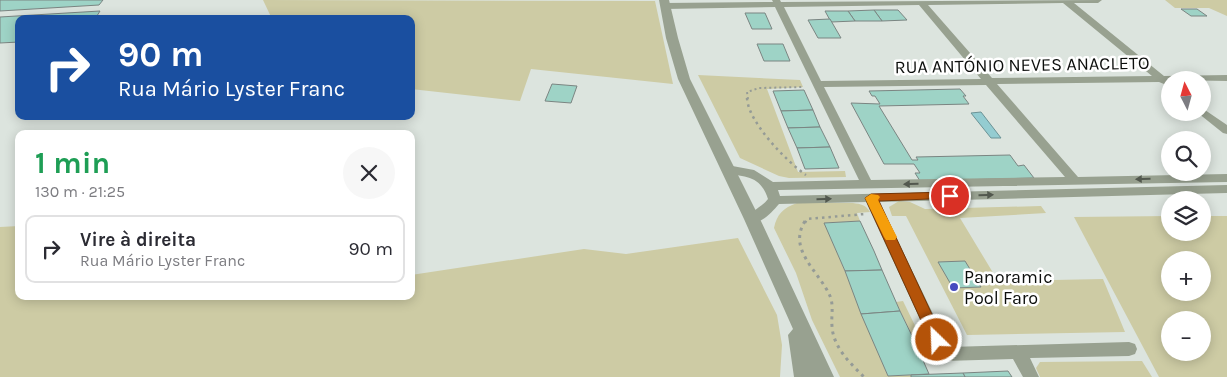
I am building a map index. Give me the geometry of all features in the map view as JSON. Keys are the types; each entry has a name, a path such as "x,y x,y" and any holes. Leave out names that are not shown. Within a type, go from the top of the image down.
{"street":[{"path":"1065,0 1161,78"},
{"path":"824,377 752,219 684,79 664,3 1098,0"},
{"path":"920,1 1074,180"},
{"path":"777,2 880,214 944,354 1129,349"},
{"name":"RUA ANTÓNIO NEVES ANACLETO","path":"1211,79 1227,78"},
{"name":"RUA ANTÓNIO NEVES ANACLETO","path":"817,84 989,81 1161,82"},
{"path":"1211,118 1227,131"},
{"path":"727,169 750,174 770,186 869,191 1227,189"},
{"path":"752,219 766,210 775,200 869,191 1074,180 1227,178"},
{"path":"770,186 775,200"},
{"path":"789,301 804,377"},
{"path":"1018,352 1031,377"}],"path":[{"path":"803,87 759,88 748,92 748,103 756,118 779,150 798,171 811,178"},
{"path":"864,377 854,367 836,340 832,330 833,312 830,297 800,249 798,237 800,226 807,219 880,214"}],"shaded area":[{"path":"263,0 655,1 673,84 531,69 520,101 415,89 415,15 270,15"},
{"path":"1165,0 1227,0 1227,16 1209,8 1175,8"},
{"path":"698,75 800,80 803,87 767,89 798,172 845,171 846,177 789,178 779,176 740,158"},
{"path":"899,201 910,202 925,209 1041,206 1046,213 960,218 998,281 1103,279 1125,332 967,335 906,216 892,216 889,207"},
{"path":"797,203 853,203 863,205 870,212 857,213 860,221 825,223 888,376 911,375 911,377 840,377 812,320 796,273 774,228 781,212"},
{"path":"1161,216 1161,241 1211,241 1211,216 1227,216 1227,377 1159,377 1074,217"},
{"path":"15,226 15,300 415,300 415,274 584,249 626,254 738,238 777,315 782,345 780,377 0,377 0,227"},
{"path":"903,301 923,342 915,342 896,302"},
{"path":"1142,361 1152,377 1040,377 1036,368 1040,362"}],"water":[{"path":"981,112 1001,138 991,138 971,113"}],"building":[{"path":"0,0 103,0 99,5 0,11"},
{"path":"1181,9 1197,9 1207,16 1191,16"},
{"path":"874,10 898,10 907,20 882,21"},
{"path":"874,10 882,21 855,21 848,11"},
{"path":"100,11 98,15 33,15"},
{"path":"825,11 848,11 855,21 831,22"},
{"path":"745,13 765,13 772,29 752,29"},
{"path":"15,16 15,42 0,43 0,17"},
{"path":"830,19 841,38 818,38 808,20"},
{"path":"757,44 783,44 790,61 764,61"},
{"path":"552,84 577,86 571,103 545,101"},
{"path":"960,89 966,96 963,96 969,104 879,106 912,160 918,160 916,157 1010,155 1018,166 1024,165 1034,178 920,181 915,173 920,173 914,164 884,164 851,103 880,104 869,91"},
{"path":"804,90 813,110 781,111 773,91"},
{"path":"813,110 820,127 788,128 781,111"},
{"path":"820,127 830,147 797,148 788,128"},
{"path":"830,147 839,168 805,169 797,148"},
{"path":"860,221 882,270 845,271 824,223"},
{"path":"965,261 981,287 953,288 938,262"},
{"path":"882,270 900,311 861,314 845,271"},
{"path":"900,311 929,374 888,376 861,314"},
{"path":"1008,371 1012,377 965,377 963,373"},
{"path":"963,373 965,377 911,377 911,375"}],"slow traffic":[{"path":"874,197 871,198 890,237"}],"place":[{"name":"Panoramic Pool Faro","path":"954,287"}],"route":[{"path":"937,340 871,198 950,196"}]}
